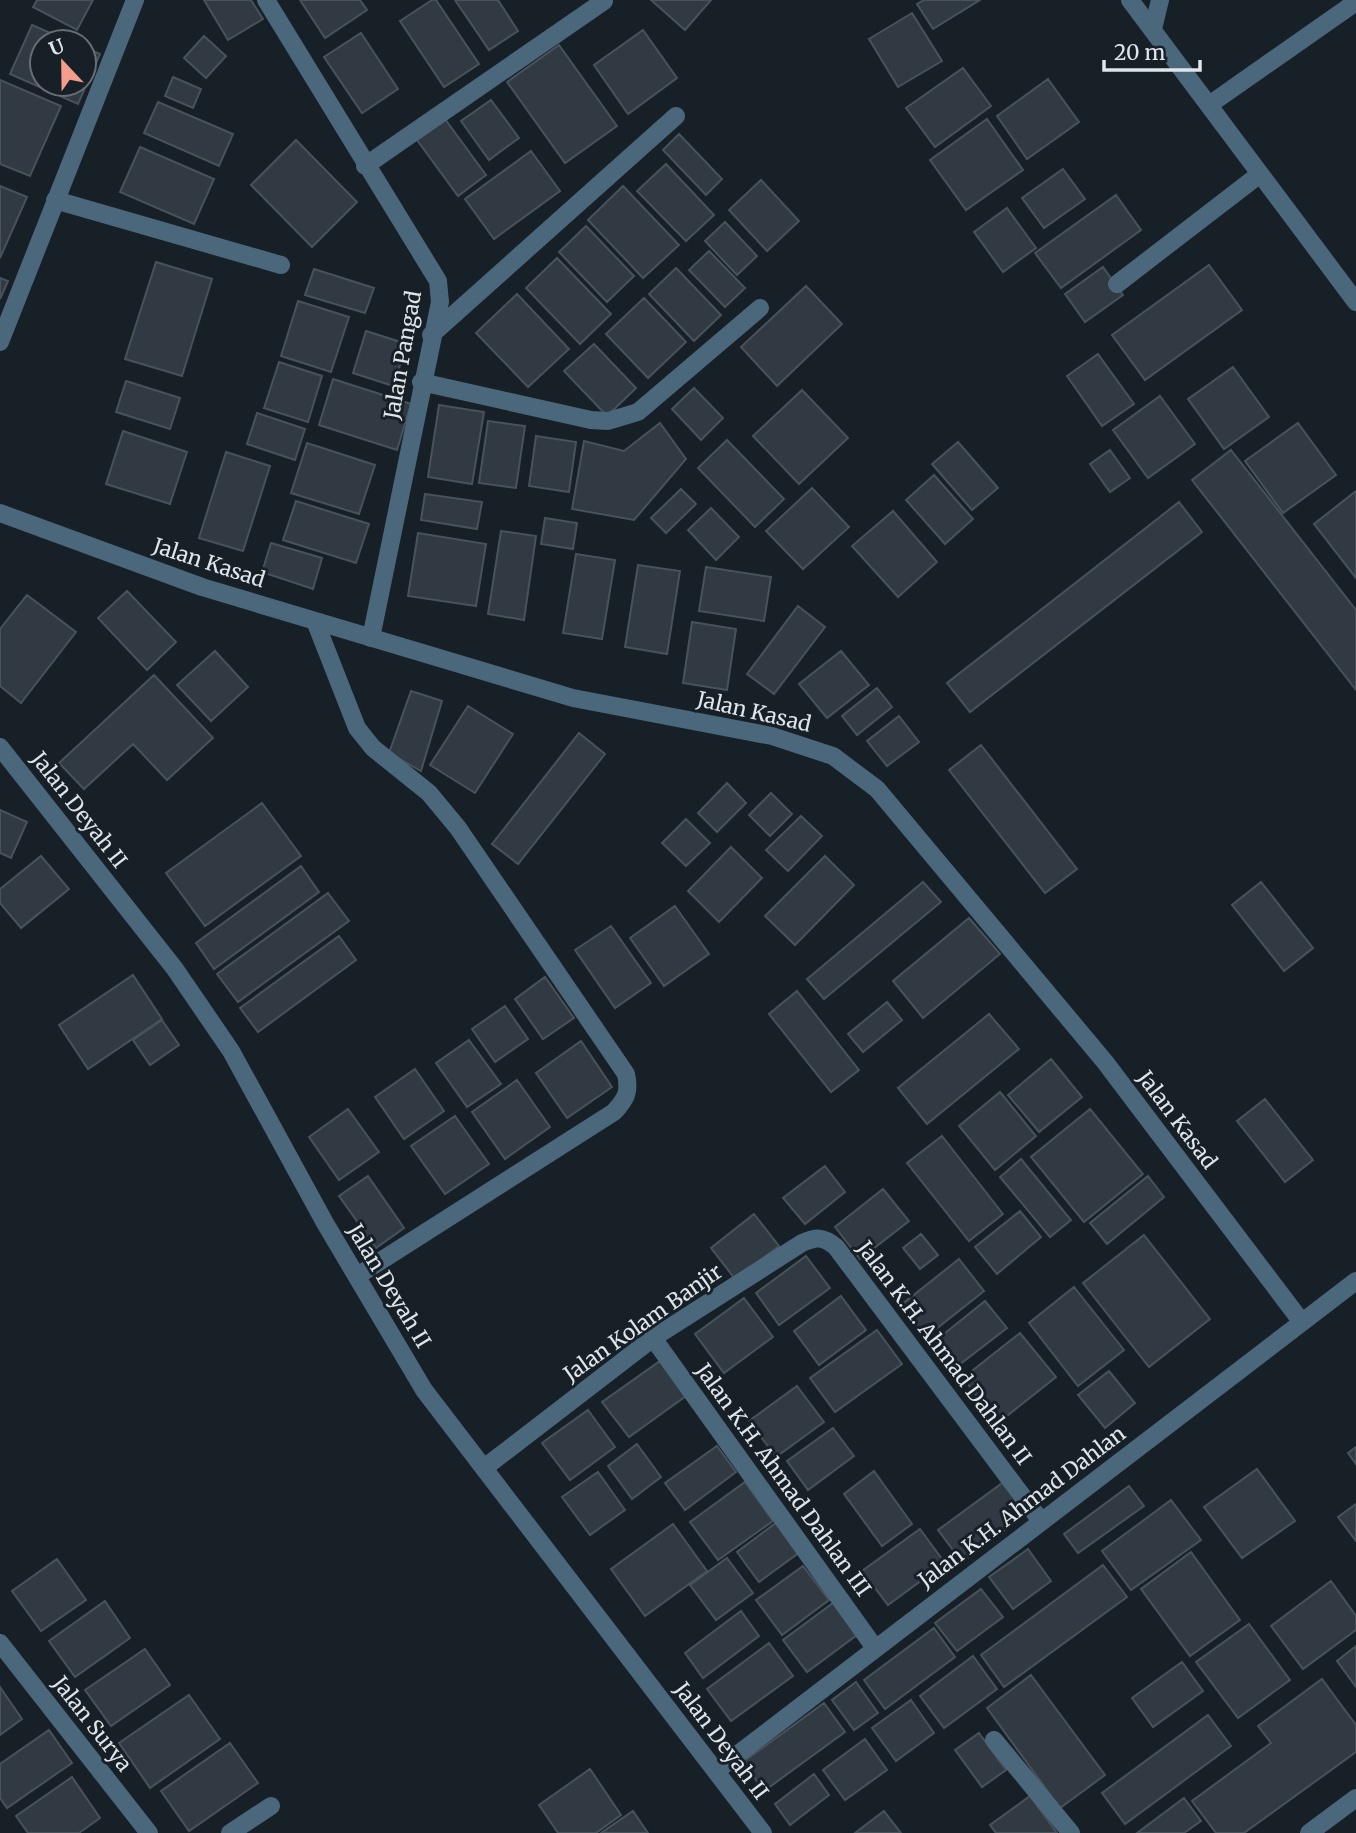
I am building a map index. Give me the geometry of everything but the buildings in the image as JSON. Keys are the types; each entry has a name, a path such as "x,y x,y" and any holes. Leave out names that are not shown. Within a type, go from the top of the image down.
{"street":[{"path":"0,342 135,0"},
{"name":"Jalan Pangad","path":"266,0 365,166 438,281 440,302 421,382 371,638"},
{"path":"1130,0 1356,302"},
{"path":"1153,29 1160,0"},
{"path":"365,166 604,1"},
{"path":"1209,105 1356,2"},
{"path":"431,335 676,116"},
{"path":"1116,284 1261,174"},
{"path":"55,200 281,265"},
{"path":"421,382 591,419 621,419 638,412 760,307"},
{"name":"Jalan Kasad","path":"0,513 202,587 573,698 772,736 833,756 877,789 1105,1062 1301,1321"},
{"path":"315,621 357,728 373,748 429,793 458,828 626,1074 629,1085 628,1095 614,1112 357,1276"},
{"name":"Jalan Deyah II","path":"0,747 175,969 231,1051 424,1390 763,1833"},
{"name":"Jalan Kolam Banjir","path":"484,1468 653,1339 802,1243 816,1238 826,1239 836,1247"},
{"name":"Jalan K.H. Ahmad Dahlan II","path":"836,1247 1041,1521"},
{"name":"Jalan K.H. Ahmad Dahlan","path":"716,1771 1356,1281"},
{"name":"Jalan K.H. Ahmad Dahlan III","path":"653,1339 875,1648"},
{"name":"Jalan Surya","path":"0,1643 149,1833"},
{"path":"994,1740 1071,1833"},
{"path":"1309,1833 1356,1798"},
{"path":"230,1833 271,1807"}]}
